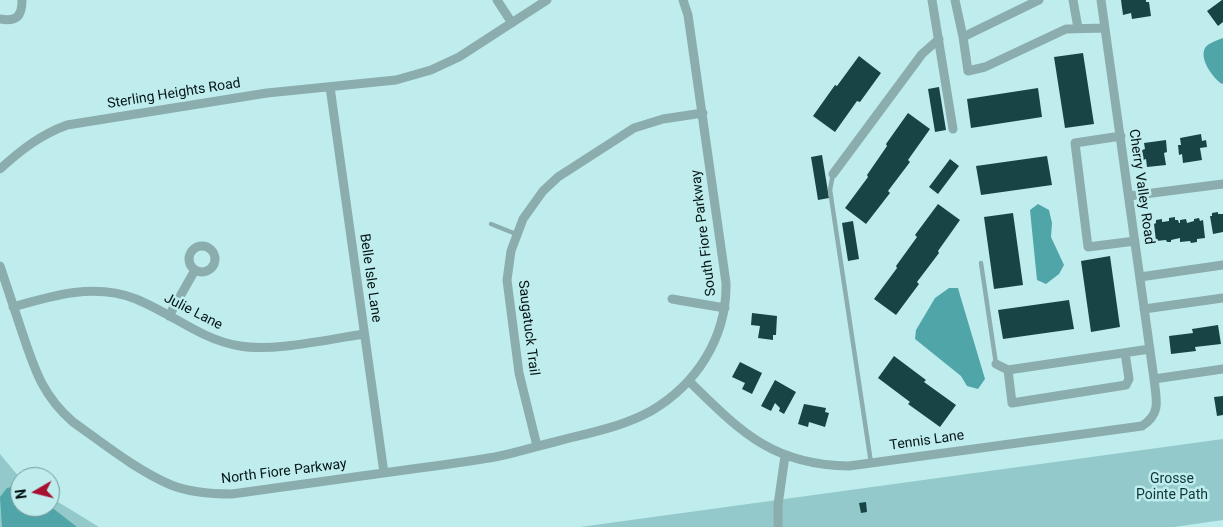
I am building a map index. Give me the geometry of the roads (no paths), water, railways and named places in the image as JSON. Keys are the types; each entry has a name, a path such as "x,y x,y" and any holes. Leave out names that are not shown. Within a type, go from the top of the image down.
{"street":[{"path":"0,19 12,19 18,16 22,12 22,0"},
{"path":"497,0 512,23"},
{"name":"Sterling Heights Road","path":"0,169 38,138 67,125 267,93 396,80 431,70 445,65 547,0"},
{"name":"South Fiore Parkway","path":"452,464 496,457 630,421 652,410 689,381 711,350 719,331 725,308 726,284 703,114 684,0"},
{"path":"932,0 953,129"},
{"path":"955,0 964,37 968,71 985,67 1066,29 1105,28"},
{"path":"964,37 1039,0"},
{"path":"1073,0 1078,28"},
{"name":"Cherry Valley Road","path":"1101,0 1154,379"},
{"path":"833,174 922,54 939,39"},
{"name":"Belle Isle Lane","path":"330,86 384,473"},
{"name":"Saugatuck Trail","path":"537,446 519,372 510,310 507,268 516,234 528,210 543,191 558,177 634,128 662,119 703,114"},
{"path":"1120,136 1074,143 1088,247 1135,241"},
{"path":"1129,196 1223,184"},
{"path":"1140,278 1223,265"},
{"name":"North Fiore Parkway","path":"0,266 36,374 48,396 63,414 73,422 144,470 171,484 185,489 212,494 232,494 452,464"},
{"path":"169,316 195,270"},
{"name":"Julie Lane","path":"14,307 73,292 110,292 136,299 201,334 222,342 241,346 264,348 364,334"},
{"path":"1144,309 1223,298"},
{"path":"672,299 725,308"},
{"path":"996,364 1008,370 1150,349"},
{"path":"1008,370 1012,403 1126,385 1129,379 1125,353"},
{"path":"1154,379 1223,369"},
{"name":"Tennis Lane","path":"689,381 747,435 785,456 837,466 1142,426 1150,421 1156,411 1154,379"},
{"path":"778,527 778,505 785,456"}],"lane":[{"path":"833,174 830,190 871,463"},
{"path":"491,224 516,234"},
{"path":"981,263 996,364"}],"park label":[{"name":"Grosse Pointe Path","path":"1172,488"}]}
